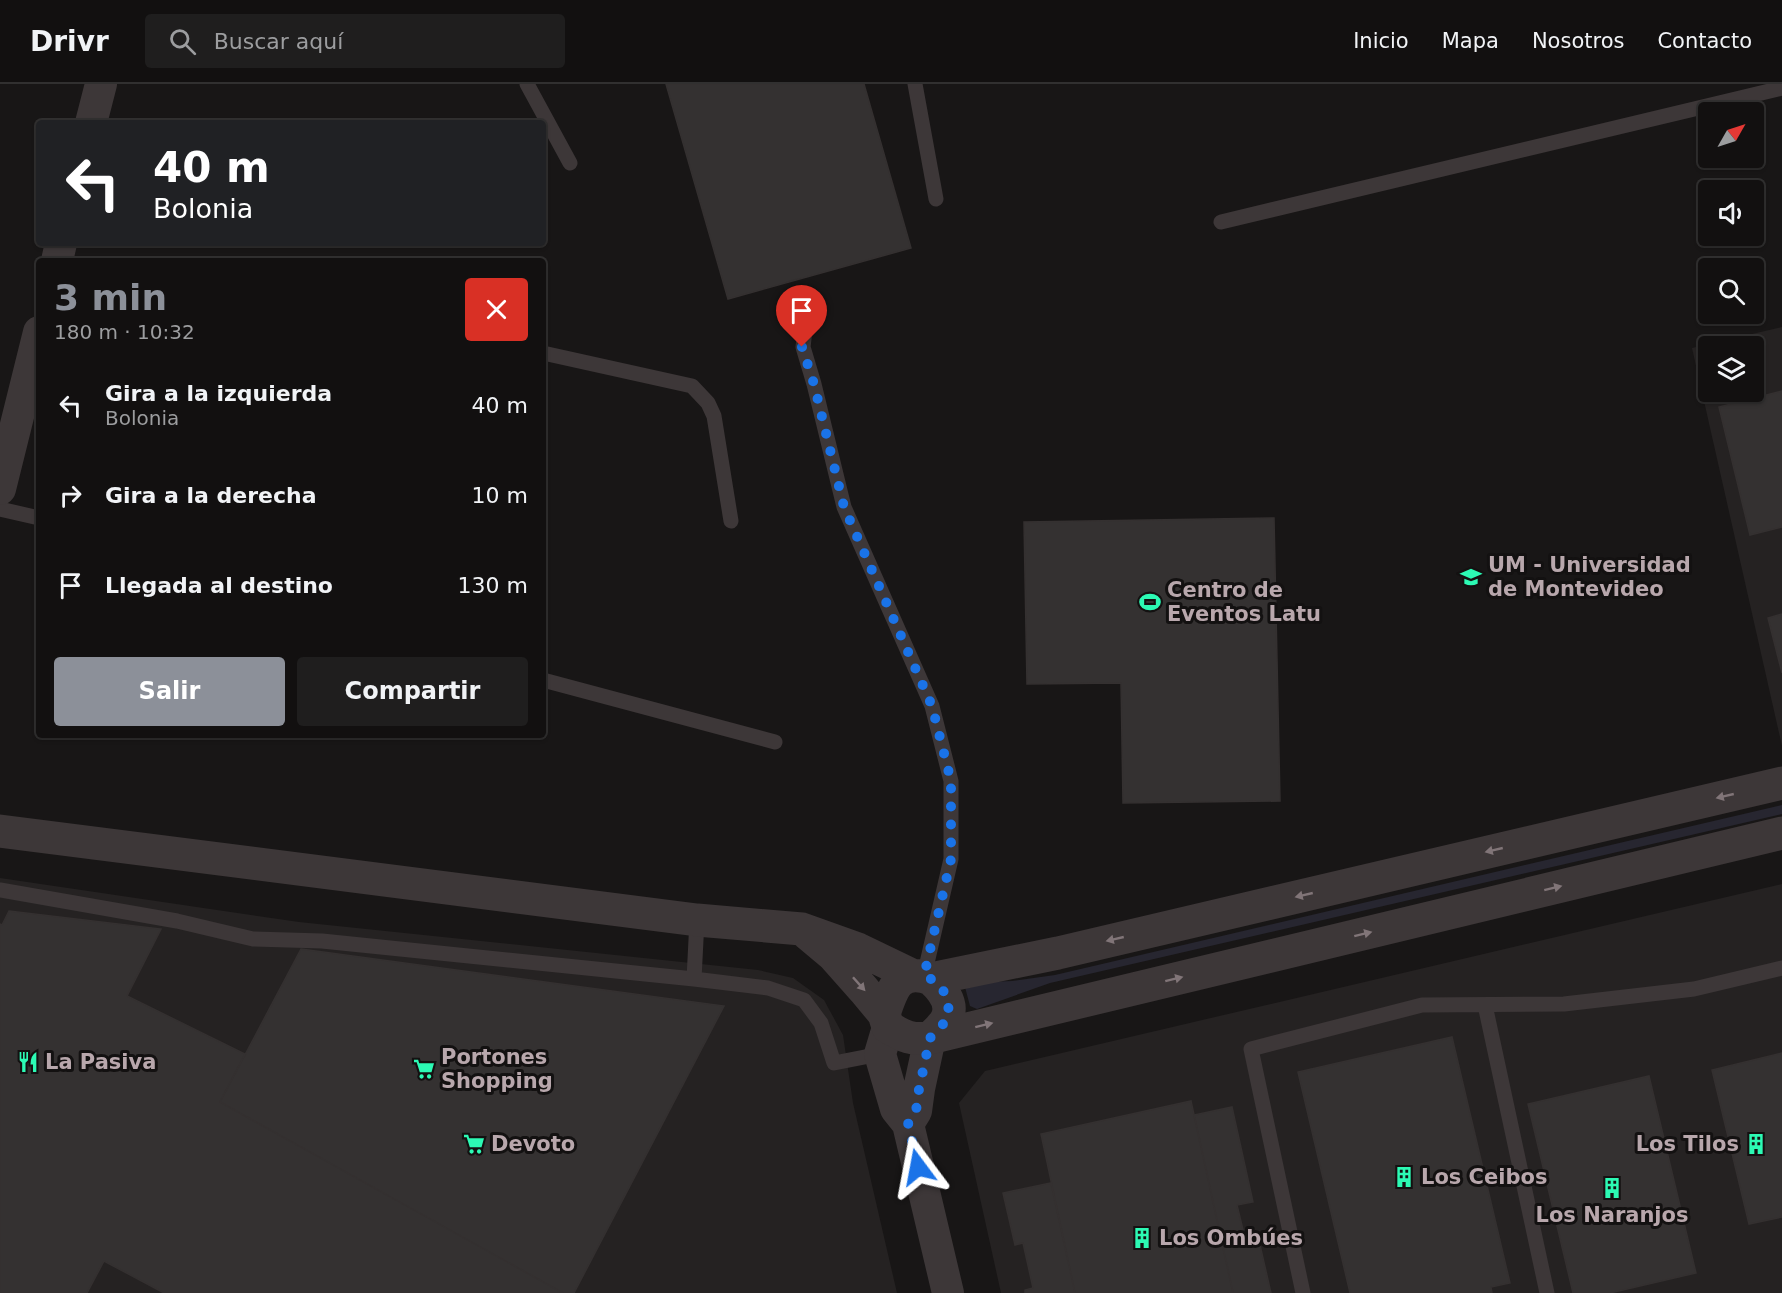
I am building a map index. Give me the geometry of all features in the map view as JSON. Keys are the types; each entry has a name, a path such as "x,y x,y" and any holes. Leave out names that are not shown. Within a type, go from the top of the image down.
{"street":[{"path":"92,120 101,84"},
{"path":"0,489 32,387 36,356"},
{"path":"948,1293 908,1124 896,1109 884,1032 891,991 898,982 1058,953 1782,783"},
{"path":"0,831 697,920 802,929 858,949 922,976 942,988 949,1003 947,1020 930,1038 916,1111 908,1124"},
{"path":"802,929 833,955 884,1032 915,1040 1782,833"}],"lane":[{"path":"527,84 570,163"},
{"path":"915,84 936,199"},
{"path":"1221,222 1782,88"},
{"path":"815,319 805,330 802,347 814,384 844,507 932,706 951,781 951,859 922,976"},
{"path":"546,354 692,386 708,403 714,416 731,520"},
{"path":"0,509 36,517"},
{"path":"546,681 775,742"},
{"path":"0,891 177,921 254,939 322,941 768,988 804,1000 821,1023 834,1063 884,1032"},
{"path":"694,979 697,920"},
{"path":"1303,1293 1251,1049 1422,1005 1564,1004 1694,989 1782,968"},
{"path":"1485,1005 1547,1293"}],"shaded area":[{"path":"1782,327 1782,746 1704,402 1764,402 1764,336 1743,336"},
{"path":"1698,347 1698,375 1692,348"},
{"path":"1782,805 1782,814 1050,983 977,1009 970,1006 965,987 967,983 1012,981 1055,975"},
{"name":"Portones Shopping","path":"0,878 299,922 758,970 793,978 824,1000 843,1035 853,1103 897,1293 0,1293"},
{"path":"1782,884 1782,1293 1001,1293 959,1103 985,1071"}],"building":[{"path":"666,84 864,84 911,248 728,299"},
{"path":"1782,391 1782,527 1750,535 1719,407 1739,402 1764,402 1764,396"},
{"name":"Centro de Eventos Latu","path":"1274,518 1280,801 1123,803 1121,683 1027,684 1024,522"},
{"path":"1782,614 1782,673 1768,618"},
{"path":"9,911 161,929 127,996 245,1054 220,1102 563,1293 164,1293 104,1261 87,1293 0,1293 0,924 2,925"},
{"name":"Devoto","path":"301,949 724,1006 574,1293 563,1293 220,1102"},
{"name":"Los Ceibos","path":"1452,1037 1510,1283 1491,1287 1492,1293 1350,1293 1298,1072"},
{"name":"Los Tilos","path":"1782,1053 1782,1217 1749,1224 1712,1070"},
{"name":"Los Naranjos","path":"1649,1076 1696,1273 1610,1293 1573,1293 1528,1104"},
{"name":"Los Ombúes","path":"1191,1101 1233,1293 1075,1293 1041,1134"},
{"path":"1232,1107 1253,1202 1237,1205 1244,1234 1257,1232 1271,1293 1233,1293 1194,1115"},
{"path":"1051,1183 1075,1293 1025,1293 1025,1290 1033,1288 1023,1243 1015,1245 1003,1193"}],"place":[{"name":"UM - Universidad de Montevideo","path":"1471,577"},
{"name":"Centro de Eventos Latu","path":"1150,602"},
{"name":"La Pasiva","path":"28,1062"},
{"name":"Portones Shopping","path":"424,1069"},
{"name":"Devoto","path":"474,1144"},
{"name":"Los Tilos","path":"1756,1144"},
{"name":"Los Ceibos","path":"1404,1177"},
{"name":"Los Naranjos","path":"1612,1188"},
{"name":"Los Ombúes","path":"1142,1238"}],"route":[{"path":"802,347 814,384 844,507 932,706 951,781 951,859 924,976 942,988 949,1003 947,1020 930,1038 916,1111 908,1124 918,1167"}]}
